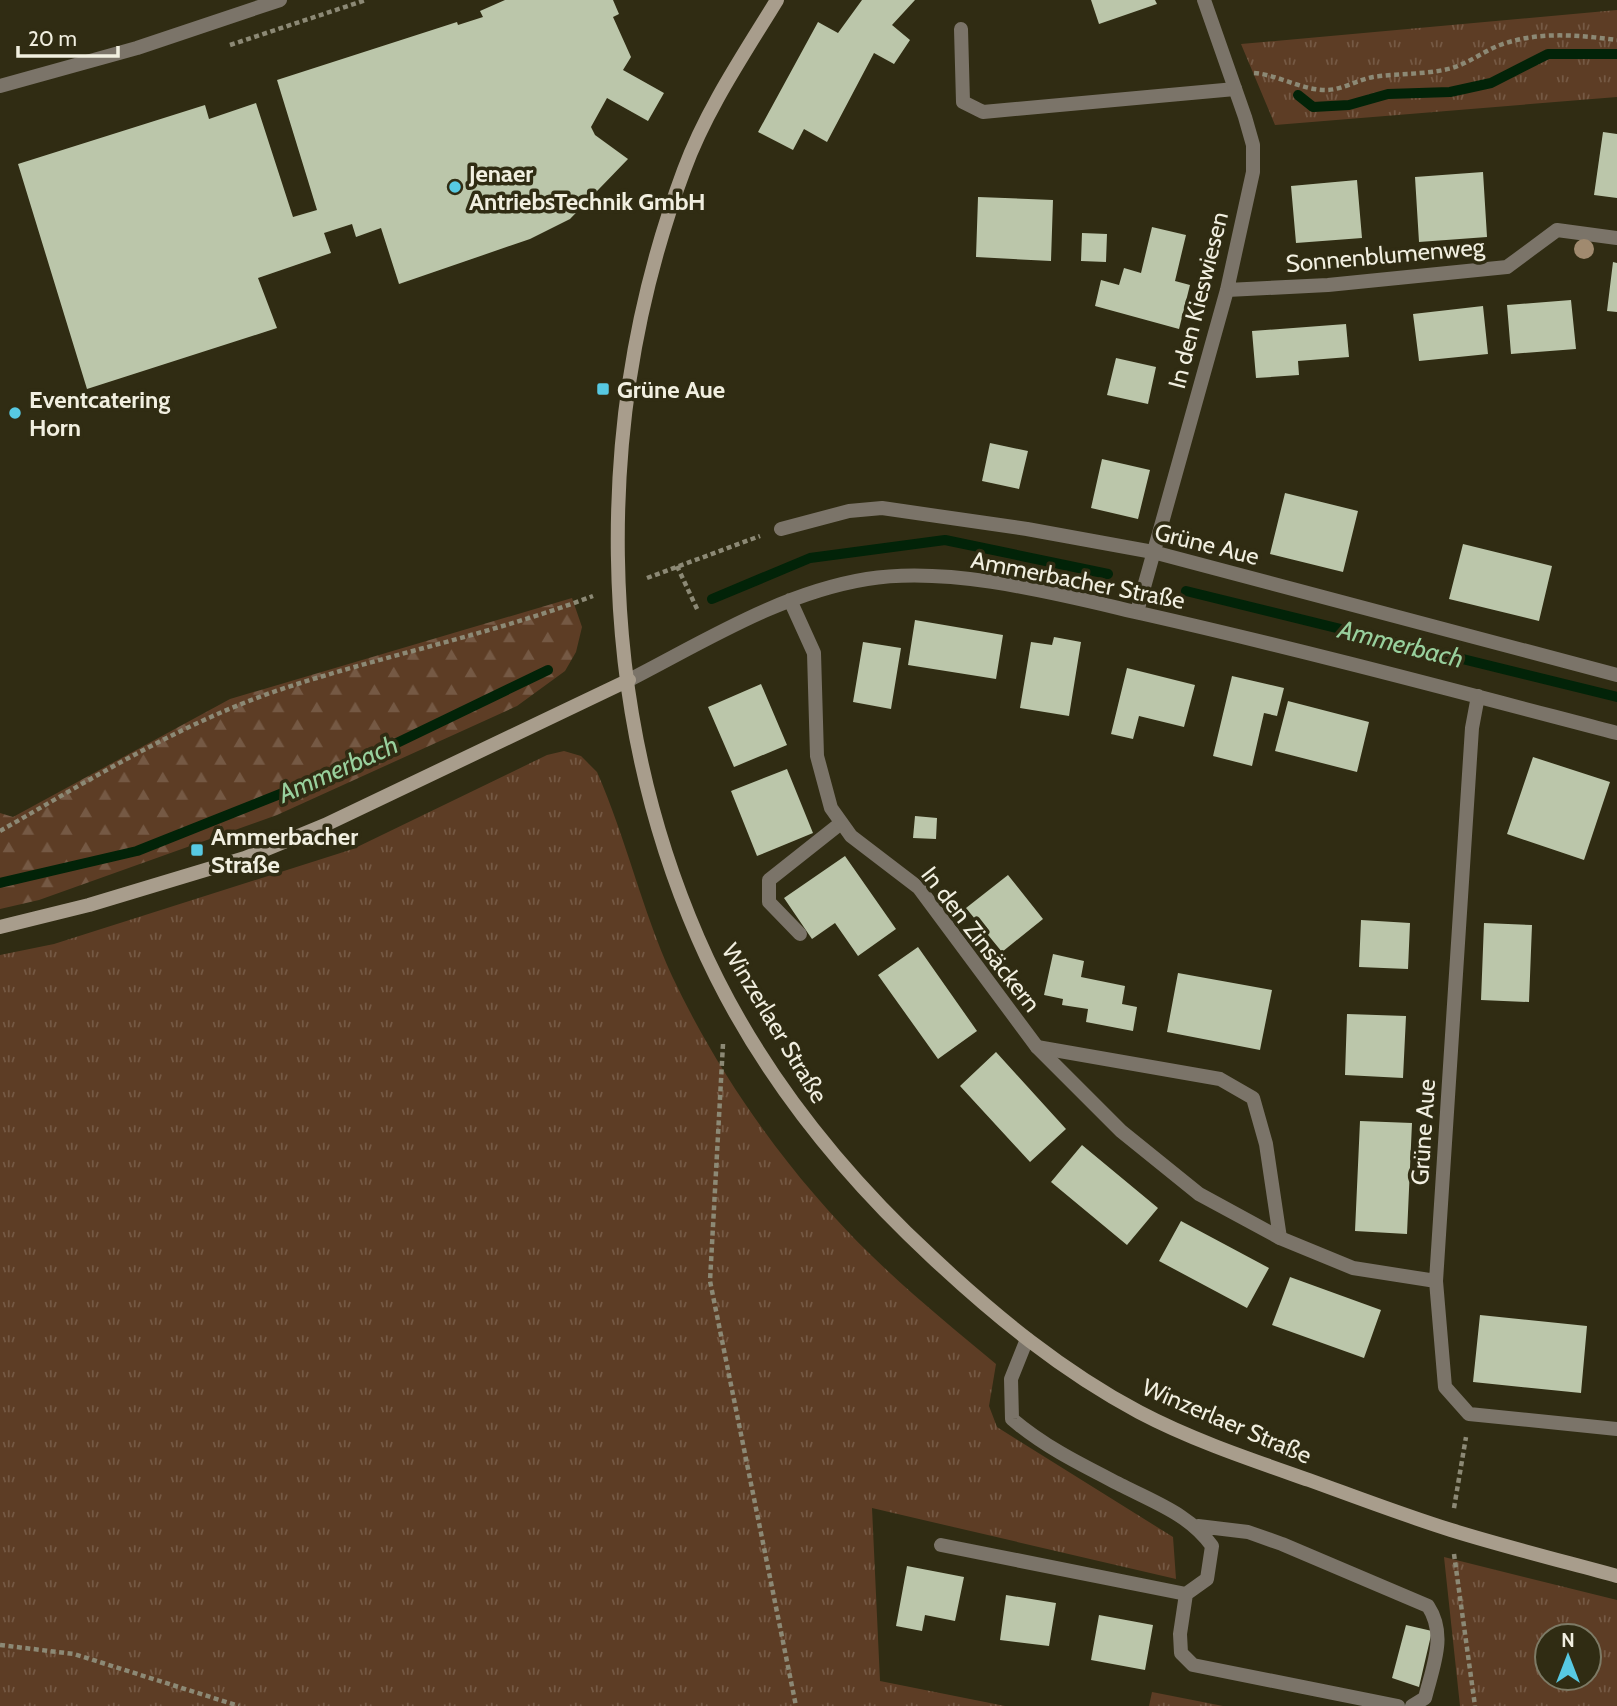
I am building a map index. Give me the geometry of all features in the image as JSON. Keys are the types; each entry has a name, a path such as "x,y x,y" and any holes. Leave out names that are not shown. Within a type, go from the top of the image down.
{"main road":[{"name":"Winzerlaer Straße","path":"777,0 731,76 686,163 661,234 632,356 619,459 619,587 629,680 650,795 671,869 699,940 731,1004 796,1108 833,1156 900,1228 998,1319 1139,1412 1250,1460 1450,1530 1617,1576"},
{"name":"Ammerbacher Straße","path":"0,927 89,905 245,858 325,825 629,680"}],"street":[{"path":"0,86 160,40 280,0"},
{"name":"In den Kieswiesen","path":"1137,612 1227,290 1253,172 1253,145 1204,0"},
{"path":"961,29 963,102 983,112 1232,83"},
{"name":"Sonnenblumenweg","path":"1227,290 1328,285 1507,267 1557,230 1617,238"},
{"name":"Grüne Aue","path":"781,529 833,514 882,508 972,519 1153,552 1617,675"},
{"name":"Ammerbacher Straße","path":"629,680 790,600 816,590 869,578 909,577 991,582 1137,612 1617,733"},
{"name":"In den Zinsäckern","path":"790,600 814,653 817,756 831,808 851,836 919,888 1037,1047 1122,1131 1199,1194 1280,1238 1353,1268 1436,1281"},
{"name":"Grüne Aue","path":"1469,1414 1445,1387 1436,1281 1471,742 1478,696"},
{"path":"800,934 769,902 769,880 841,822"},
{"name":"In den Zinsäckern","path":"1037,1047 1220,1079 1253,1098 1266,1144 1280,1238"},
{"path":"1027,1339 1011,1379 1012,1419 1035,1438 1071,1460 1198,1526 1248,1532 1428,1606 1437,1619 1440,1640 1425,1698 1412,1706"},
{"path":"1469,1414 1617,1429"},
{"path":"941,1545 1186,1594 1198,1589 1207,1578 1212,1546 1198,1526"},
{"path":"1186,1594 1180,1634 1181,1653 1193,1665 1398,1706"}],"path":[{"path":"217,49 366,0"},
{"path":"1232,83 1253,73 1274,74 1306,88 1329,90 1373,77 1412,75 1454,68 1500,45 1534,36 1577,35 1617,40"},
{"path":"647,578 781,529"},
{"path":"677,566 698,611"},
{"path":"0,831 168,737 223,711 289,687 479,635 593,596"},
{"path":"723,1044 710,1281 796,1706"},
{"path":"1469,1414 1450,1530 1475,1706"},
{"path":"0,1645 74,1654 239,1706"}],"green space":[{"path":"1617,10 1617,97 1275,125 1241,44"},
{"path":"572,598 582,627 576,652 565,671 517,706 277,815 39,900 0,909 0,813 13,817 230,699"},
{"path":"564,751 581,756 597,772 672,976 712,1052 760,1125 813,1193 872,1256 917,1298 996,1364 989,1406 997,1427 1173,1537 1176,1579 872,1508 880,1681 1005,1706 0,1706 0,955 54,944 353,849 547,755"},
{"path":"1444,1557 1617,1600 1617,1706 1460,1706"},
{"path":"1152,1692 1223,1706 1149,1706"}],"building":[{"name":"Jenaer AntriebsTechnik GmbH","path":"505,0 613,0 619,14 613,17 631,57 623,70 664,93 648,121 607,98 591,127 595,135 628,159 570,219 530,239 399,284 381,228 356,237 352,224 324,233 331,253 258,278 277,328 87,389 18,164 205,105 209,119 256,103 293,217 317,210 277,80 457,22 458,25 483,17 480,11"},
{"path":"862,0 915,0 892,25 910,40 894,64 874,53 827,142 804,129 793,150 758,132 818,22 838,33"},
{"path":"1091,0 1155,0 1157,4 1099,24"},
{"path":"1603,132 1617,134 1617,198 1594,195"},
{"path":"1483,172 1487,237 1419,242 1415,177"},
{"path":"1357,180 1362,238 1296,243 1291,186"},
{"path":"978,197 1053,200 1051,261 976,257"},
{"path":"1152,227 1186,235 1175,281 1190,285 1179,329 1095,306 1101,280 1119,285 1124,268 1141,273"},
{"path":"1082,233 1107,234 1106,262 1081,261"},
{"path":"1613,262 1617,263 1617,312 1607,311"},
{"path":"1571,300 1576,349 1511,354 1507,305"},
{"path":"1483,306 1488,354 1419,361 1413,314"},
{"path":"1346,324 1349,357 1298,361 1299,375 1256,378 1252,331"},
{"path":"1116,358 1156,367 1148,404 1107,395"},
{"path":"990,443 1028,451 1019,489 982,481"},
{"path":"1102,459 1150,470 1138,519 1091,508"},
{"path":"1285,493 1358,511 1343,572 1270,554"},
{"path":"1463,544 1552,566 1539,621 1449,599"},
{"path":"915,620 1003,635 996,679 908,665"},
{"path":"1054,637 1081,642 1069,716 1020,708 1031,642 1052,645"},
{"path":"863,642 901,648 891,709 853,702"},
{"path":"1127,668 1195,685 1184,727 1139,716 1133,739 1111,734"},
{"path":"1232,676 1284,688 1277,716 1264,713 1252,766 1213,756"},
{"path":"761,684 787,745 734,767 708,707"},
{"path":"1288,701 1369,722 1357,772 1275,751"},
{"path":"1533,757 1610,782 1584,860 1507,834"},
{"path":"787,769 813,833 757,856 731,791"},
{"path":"915,816 937,818 936,839 913,838"},
{"path":"845,856 896,929 858,956 835,923 812,939 784,898"},
{"path":"1008,875 1043,919 1002,952 966,908"},
{"path":"1361,920 1410,923 1408,969 1359,967"},
{"path":"1484,923 1532,925 1529,1002 1481,1000"},
{"path":"918,947 977,1031 938,1059 878,975"},
{"path":"1053,954 1084,961 1081,977 1125,986 1122,1004 1137,1007 1133,1031 1086,1022 1088,1009 1062,1005 1063,999 1044,995"},
{"path":"1178,973 1272,990 1260,1050 1167,1032"},
{"path":"1347,1014 1406,1016 1403,1078 1345,1075"},
{"path":"996,1052 1066,1129 1030,1162 960,1086"},
{"path":"1360,1121 1412,1123 1407,1234 1355,1231"},
{"path":"1082,1145 1158,1208 1127,1245 1051,1182"},
{"path":"1181,1221 1269,1268 1247,1308 1159,1261"},
{"path":"1290,1277 1381,1310 1364,1358 1272,1325"},
{"path":"1480,1315 1587,1326 1581,1393 1473,1382"},
{"path":"907,1566 964,1577 955,1621 925,1615 922,1631 896,1626"},
{"path":"1006,1595 1056,1603 1049,1646 1000,1640"},
{"path":"1099,1615 1153,1625 1145,1670 1091,1660"},
{"path":"1406,1625 1432,1631 1419,1687 1392,1678"}],"waterway":[{"path":"1298,95 1313,107 1349,105 1388,94 1450,92 1491,83 1548,54 1617,54"},
{"name":"Ammerbach","path":"712,599 810,558 945,540 1108,574"},
{"name":"Ammerbach","path":"1186,591 1617,697"},
{"name":"Ammerbach","path":"0,883 137,851 343,769 548,670"}],"place":[{"name":"Jenaer AntriebsTechnik GmbH","path":"455,187"},
{"name":"Grüne Aue","path":"603,389"},
{"name":"Eventcatering Horn","path":"15,413"},
{"name":"Ammerbacher Straße","path":"197,850"}]}
